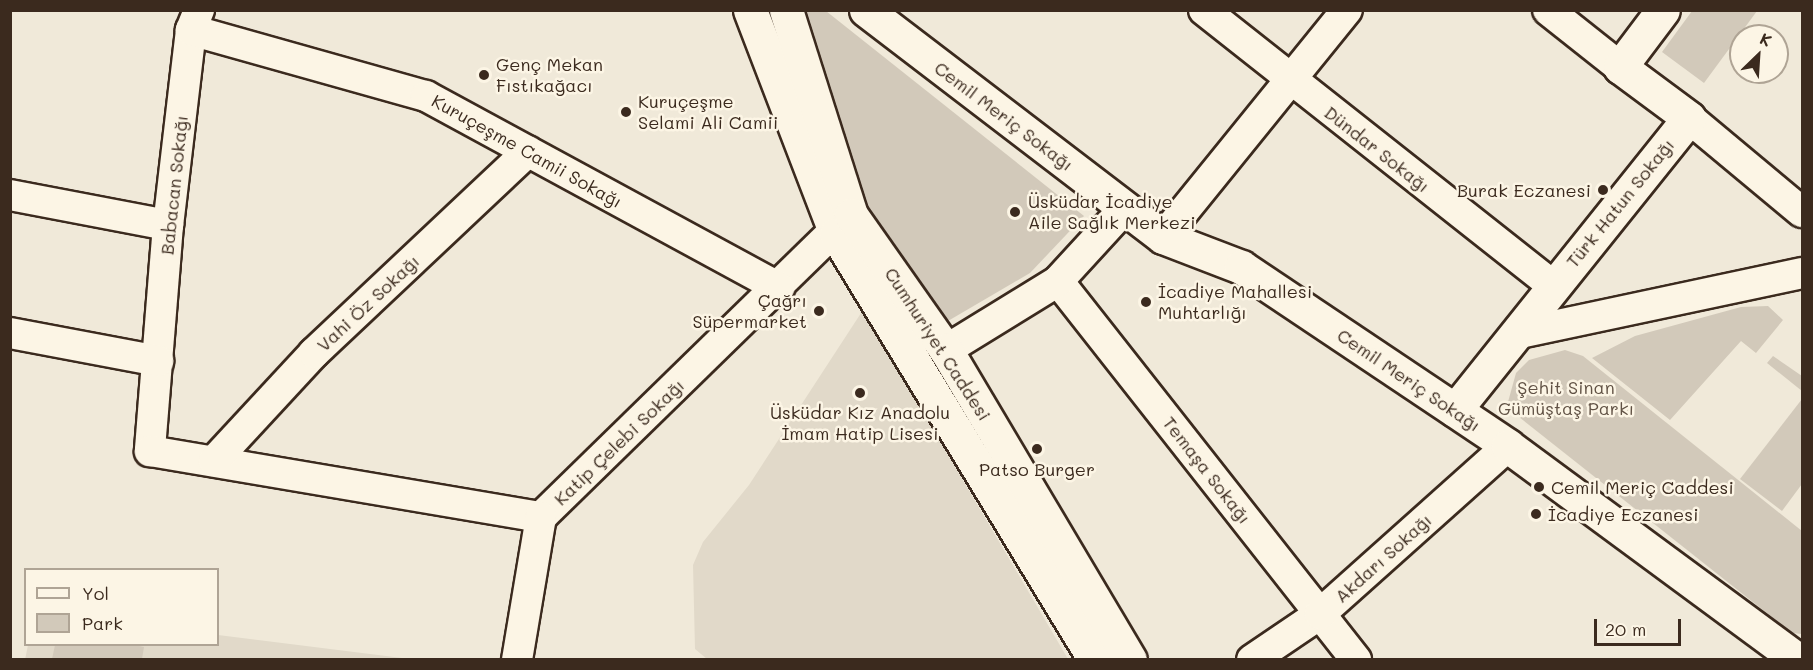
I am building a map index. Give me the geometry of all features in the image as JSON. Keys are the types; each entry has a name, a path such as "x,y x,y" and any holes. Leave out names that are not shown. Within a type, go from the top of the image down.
{"street":[{"name":"Cumhuriyet Caddesi","path":"750,10 843,225 1095,660"},
{"name":"Cumhuriyet Caddesi","path":"786,10 843,225 946,350 1130,660"},
{"name":"Cemil Meriç Sokağı","path":"866,10 1163,237 1241,267 1508,446 1800,659"},
{"name":"Dündar Sokağı","path":"1204,10 1552,285"},
{"path":"1163,237 1292,81 1347,10"},
{"path":"1548,10 1689,118 1803,212"},
{"path":"1620,67 1663,10"},
{"name":"Kuruçeşme Camii Sokağı","path":"195,20 426,96 779,288"},
{"name":"Babacan Sokağı","path":"150,452 168,225 195,20"},
{"name":"Türk Hatun Sokağı","path":"1455,410 1520,333 1552,285 1689,118"},
{"name":"Vahi Öz Sokağı","path":"214,461 314,353 528,151"},
{"path":"10,195 168,225"},
{"path":"946,350 1058,281 1125,208"},
{"name":"Katip Çelebi Sokağı","path":"150,452 541,517 843,225"},
{"path":"1520,333 1803,273"},
{"name":"Temaşa Sokağı","path":"1058,281 1356,660"},
{"path":"10,333 158,361"},
{"name":"Akdarı Sokağı","path":"1252,660 1320,614 1508,446"},
{"path":"517,660 541,517"}],"shaded area":[{"path":"863,310 1068,659 707,659 695,649 693,565 703,542 749,485"},
{"path":"219,635 410,659 25,660 28,646 219,646"}],"green space":[{"path":"800,11 826,11 1084,216 1030,273 936,328 868,224"},
{"path":"1692,11 1757,11 1747,24 1729,24 1729,49 1704,83 1662,52"},
{"path":"1768,306 1783,320 1756,353 1741,341 1670,420 1592,358 1635,336 1741,307"},
{"name":"Şehit Sinan Gümüştaş Parkı","path":"1565,350 1583,356 1802,531 1802,634 1792,633 1514,413 1508,402 1516,373 1529,360"},
{"path":"1773,356 1802,376 1802,391 1767,363"},
{"path":"1802,399 1802,484 1782,511 1740,479"},
{"path":"55,646 144,647 142,659 52,659"}],"place":[{"name":"Genç Mekan Fıstıkağacı","path":"484,75"},
{"name":"Kuruçeşme Selami Ali Camii","path":"626,112"},
{"name":"Burak Eczanesi","path":"1603,190"},
{"name":"Üsküdar İcadiye Aile Sağlık Merkezi","path":"1015,212"},
{"name":"İcadiye Mahallesi Muhtarlığı","path":"1146,302"},
{"name":"Çağrı Süpermarket","path":"819,311"},
{"name":"Üsküdar Kız Anadolu İmam Hatip Lisesi","path":"860,393"},
{"name":"Patso Burger","path":"1037,449"},
{"name":"Cemil Meriç Caddesi","path":"1539,487"},
{"name":"İcadiye Eczanesi","path":"1536,514"}]}
